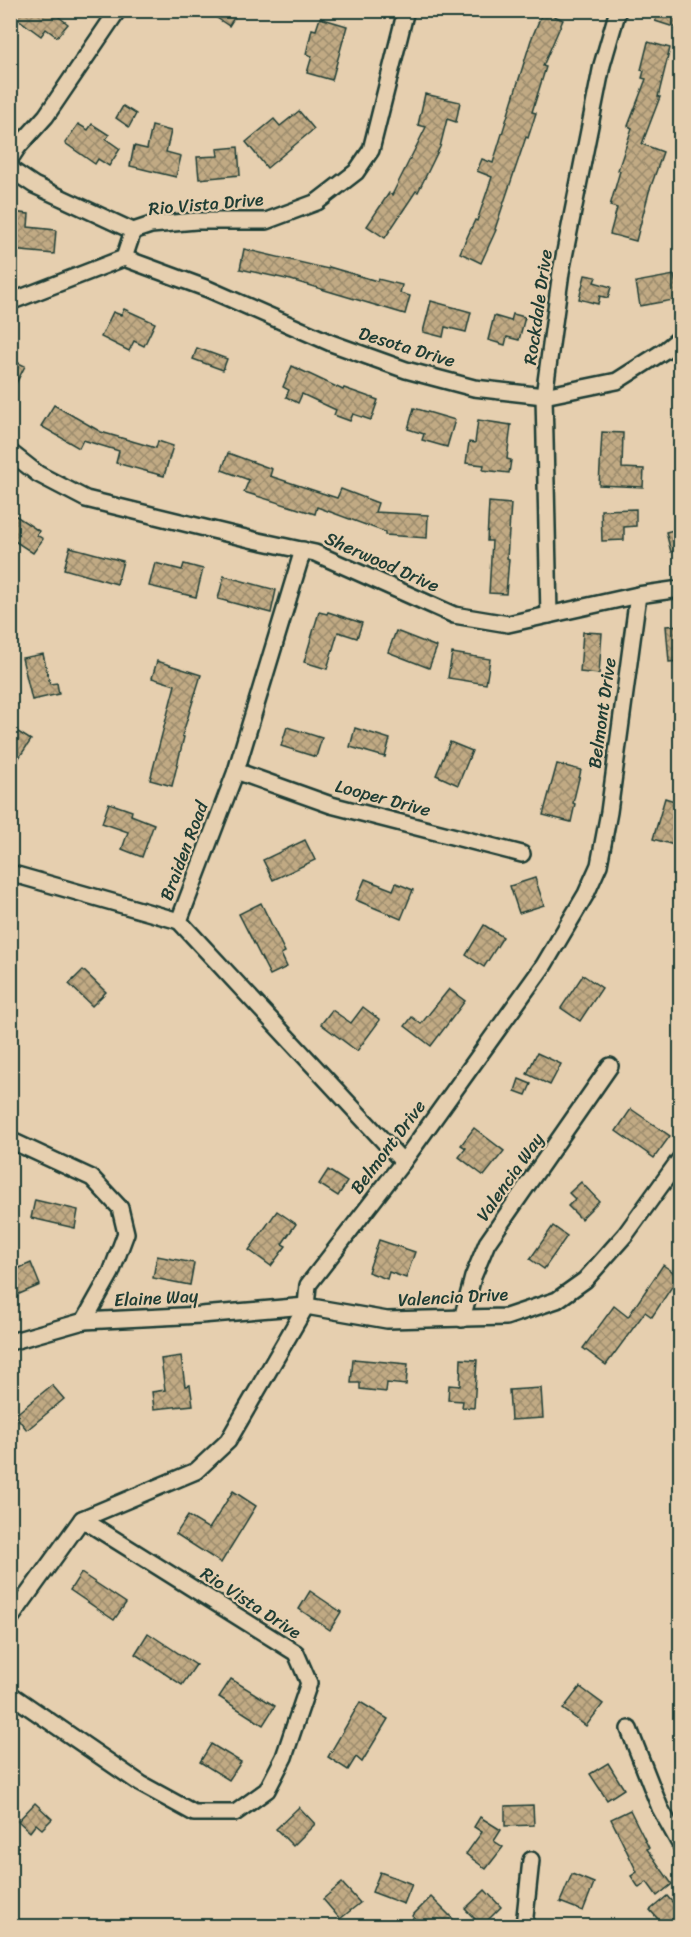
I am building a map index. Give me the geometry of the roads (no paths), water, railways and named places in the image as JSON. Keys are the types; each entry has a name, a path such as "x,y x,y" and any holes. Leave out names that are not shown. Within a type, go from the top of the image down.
{"street":[{"path":"118,10 46,116 18,147 10,161 13,171 34,184 133,231"},
{"name":"Rio Vista Drive","path":"124,258 133,231 151,225 196,221 266,221 317,202 356,172 371,150 406,10"},
{"name":"Rockdale Drive","path":"549,615 544,396 561,272 602,65 618,10"},
{"path":"10,302 124,258"},
{"name":"Desota Drive","path":"124,258 208,289 331,343 406,370 474,388 544,396 617,381 681,338"},
{"name":"Sherwood Drive","path":"10,452 38,474 86,499 303,550 324,557 453,615 508,624 638,595 681,589"},
{"name":"Braiden Road","path":"303,550 236,771 179,921 403,1162"},
{"name":"Belmont Drive","path":"82,1519 196,1471 228,1442 306,1306 308,1285 403,1162 544,965 586,894 599,865 609,812 638,595"},
{"name":"Looper Drive","path":"236,771 331,806 522,854"},
{"path":"10,873 179,921"},
{"name":"Valencia Way","path":"462,1320 473,1277 487,1243 610,1066"},
{"path":"10,1140 92,1178 120,1208 126,1233 111,1273 84,1321"},
{"name":"Valencia Drive","path":"306,1306 387,1320 462,1320 506,1317 556,1300 585,1280 625,1235 681,1159"},
{"name":"Elaine Way","path":"10,1342 84,1321 201,1315 306,1306"},
{"path":"10,1619 82,1519"},
{"name":"Rio Vista Drive","path":"10,1694 141,1785 194,1813 235,1813 267,1790 284,1757 309,1683 296,1653 82,1519"},
{"path":"629,1729 660,1808 681,1844"},
{"path":"524,1926 531,1860"}]}
